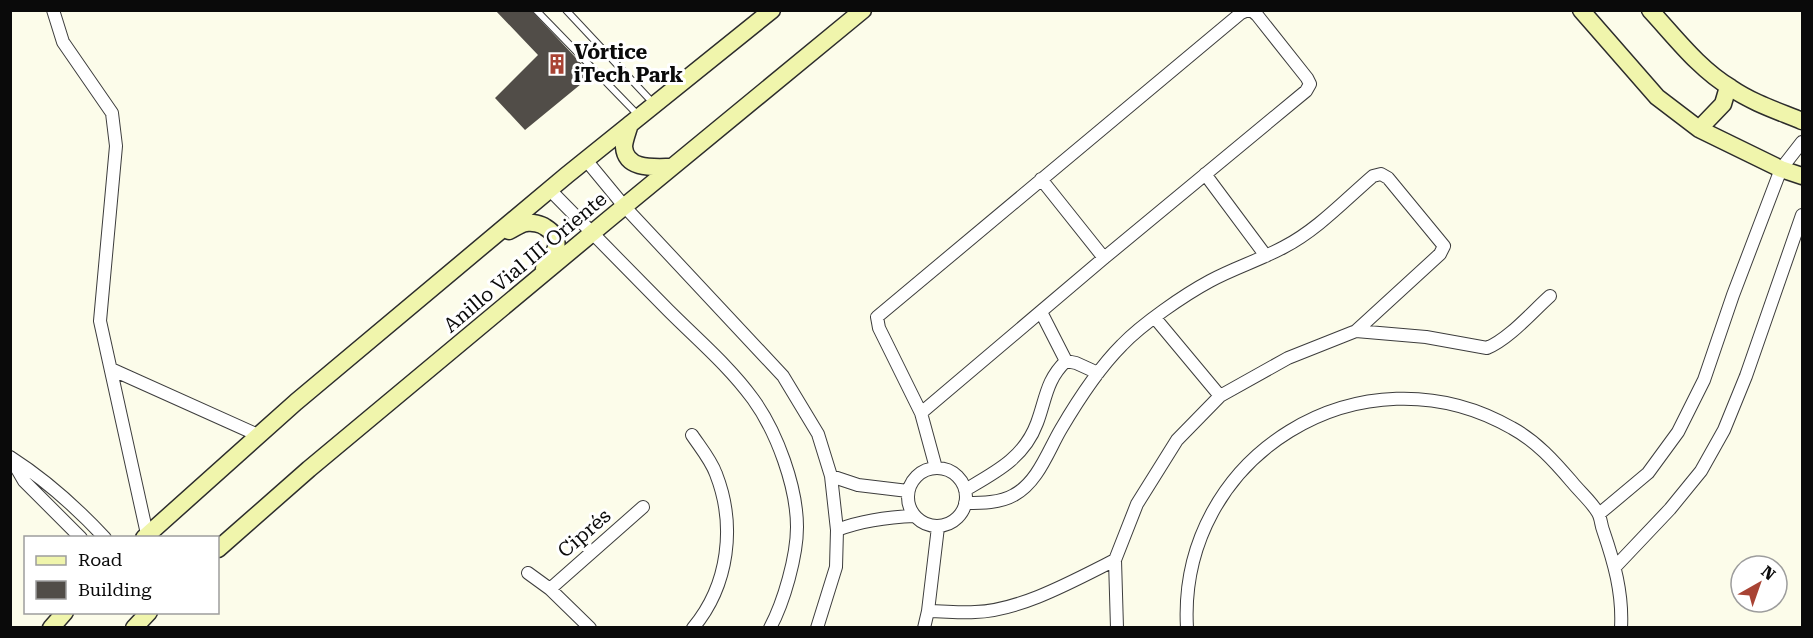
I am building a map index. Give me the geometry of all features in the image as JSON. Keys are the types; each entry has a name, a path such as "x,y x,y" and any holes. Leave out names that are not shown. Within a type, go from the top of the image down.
{"main road":[{"name":"Anillo Vial III Oriente","path":"146,536 296,402 654,104 772,10"},
{"name":"Anillo Vial III Oriente","path":"219,548 309,469 863,10"},
{"path":"1581,10 1657,97 1699,129 1781,169 1803,176"},
{"path":"1650,10 1695,59 1728,87 1750,100 1803,121"},
{"path":"1699,129 1723,104 1728,87"},
{"path":"635,120 624,147 627,157 639,166 672,167"},
{"path":"486,244 526,223 541,224 552,231 556,237 553,256 531,285"},
{"path":"51,627 63,614"},
{"path":"134,627 147,614"}],"street":[{"path":"52,10 63,42 112,113 116,146 100,321 146,536"},
{"path":"921,413 1306,91 1310,84 1307,78 1257,15 1249,10 1241,13 877,317 879,328 921,413 936,468"},
{"path":"1599,514 1648,473 1678,432 1704,380 1732,295 1781,169 1803,141"},
{"path":"586,160 624,206 783,376 818,434 831,476 837,530 836,567 817,627"},
{"path":"1205,174 1266,256"},
{"path":"965,503 993,502 1015,495 1032,479 1061,429 1098,373 1123,344 1155,318 1210,281 1286,247 1373,176 1381,174 1388,178 1440,239 1444,246 1440,255 1356,331 1288,358 1220,396 1177,440 1137,504 1115,560 1117,627"},
{"path":"1041,179 1104,258"},
{"path":"550,190 722,364 753,399 777,443 791,485 797,527 791,569 777,614 770,627"},
{"path":"1616,566 1670,509 1701,471 1724,430 1803,215"},
{"path":"1356,331 1426,337 1487,348 1510,332 1550,296"},
{"path":"1041,312 1066,361"},
{"path":"1155,318 1220,396"},
{"path":"1066,361 1098,373"},
{"path":"965,490 1011,462 1028,442 1038,422 1044,395 1058,368 1066,361"},
{"path":"111,369 258,435"},
{"path":"1186,627 1185,604 1192,560 1208,519 1231,481 1262,449 1299,424 1340,407 1383,399 1428,400 1471,410 1512,428 1548,454 1599,514 1616,566 1622,611 1621,627"},
{"path":"692,435 716,472 728,528 726,561 710,604 693,627"},
{"path":"10,458 30,470 77,509 104,536"},
{"path":"10,458 24,481 80,536"},
{"path":"936,468 949,471 959,479 965,490 965,503 960,515 950,523 938,526 925,524 915,516 909,504 908,491 914,480 924,471 936,468"},
{"path":"831,476 858,485 908,491"},
{"name":"Ciprés","path":"550,589 643,507"},
{"path":"65,521 77,509"},
{"path":"837,530 860,521 915,516"},
{"path":"924,627 938,526"},
{"path":"928,611 977,612 1013,605 1068,584 1115,560"},
{"path":"528,573 550,589 590,627"}],"lane":[{"path":"536,10 635,120"},
{"path":"566,10 654,104"}],"building":[{"name":"Vórtice iTech Park","path":"495,10 531,10 592,75 525,130 495,98 538,55"}],"place":[{"name":"Vórtice iTech Park","path":"557,64"}]}
